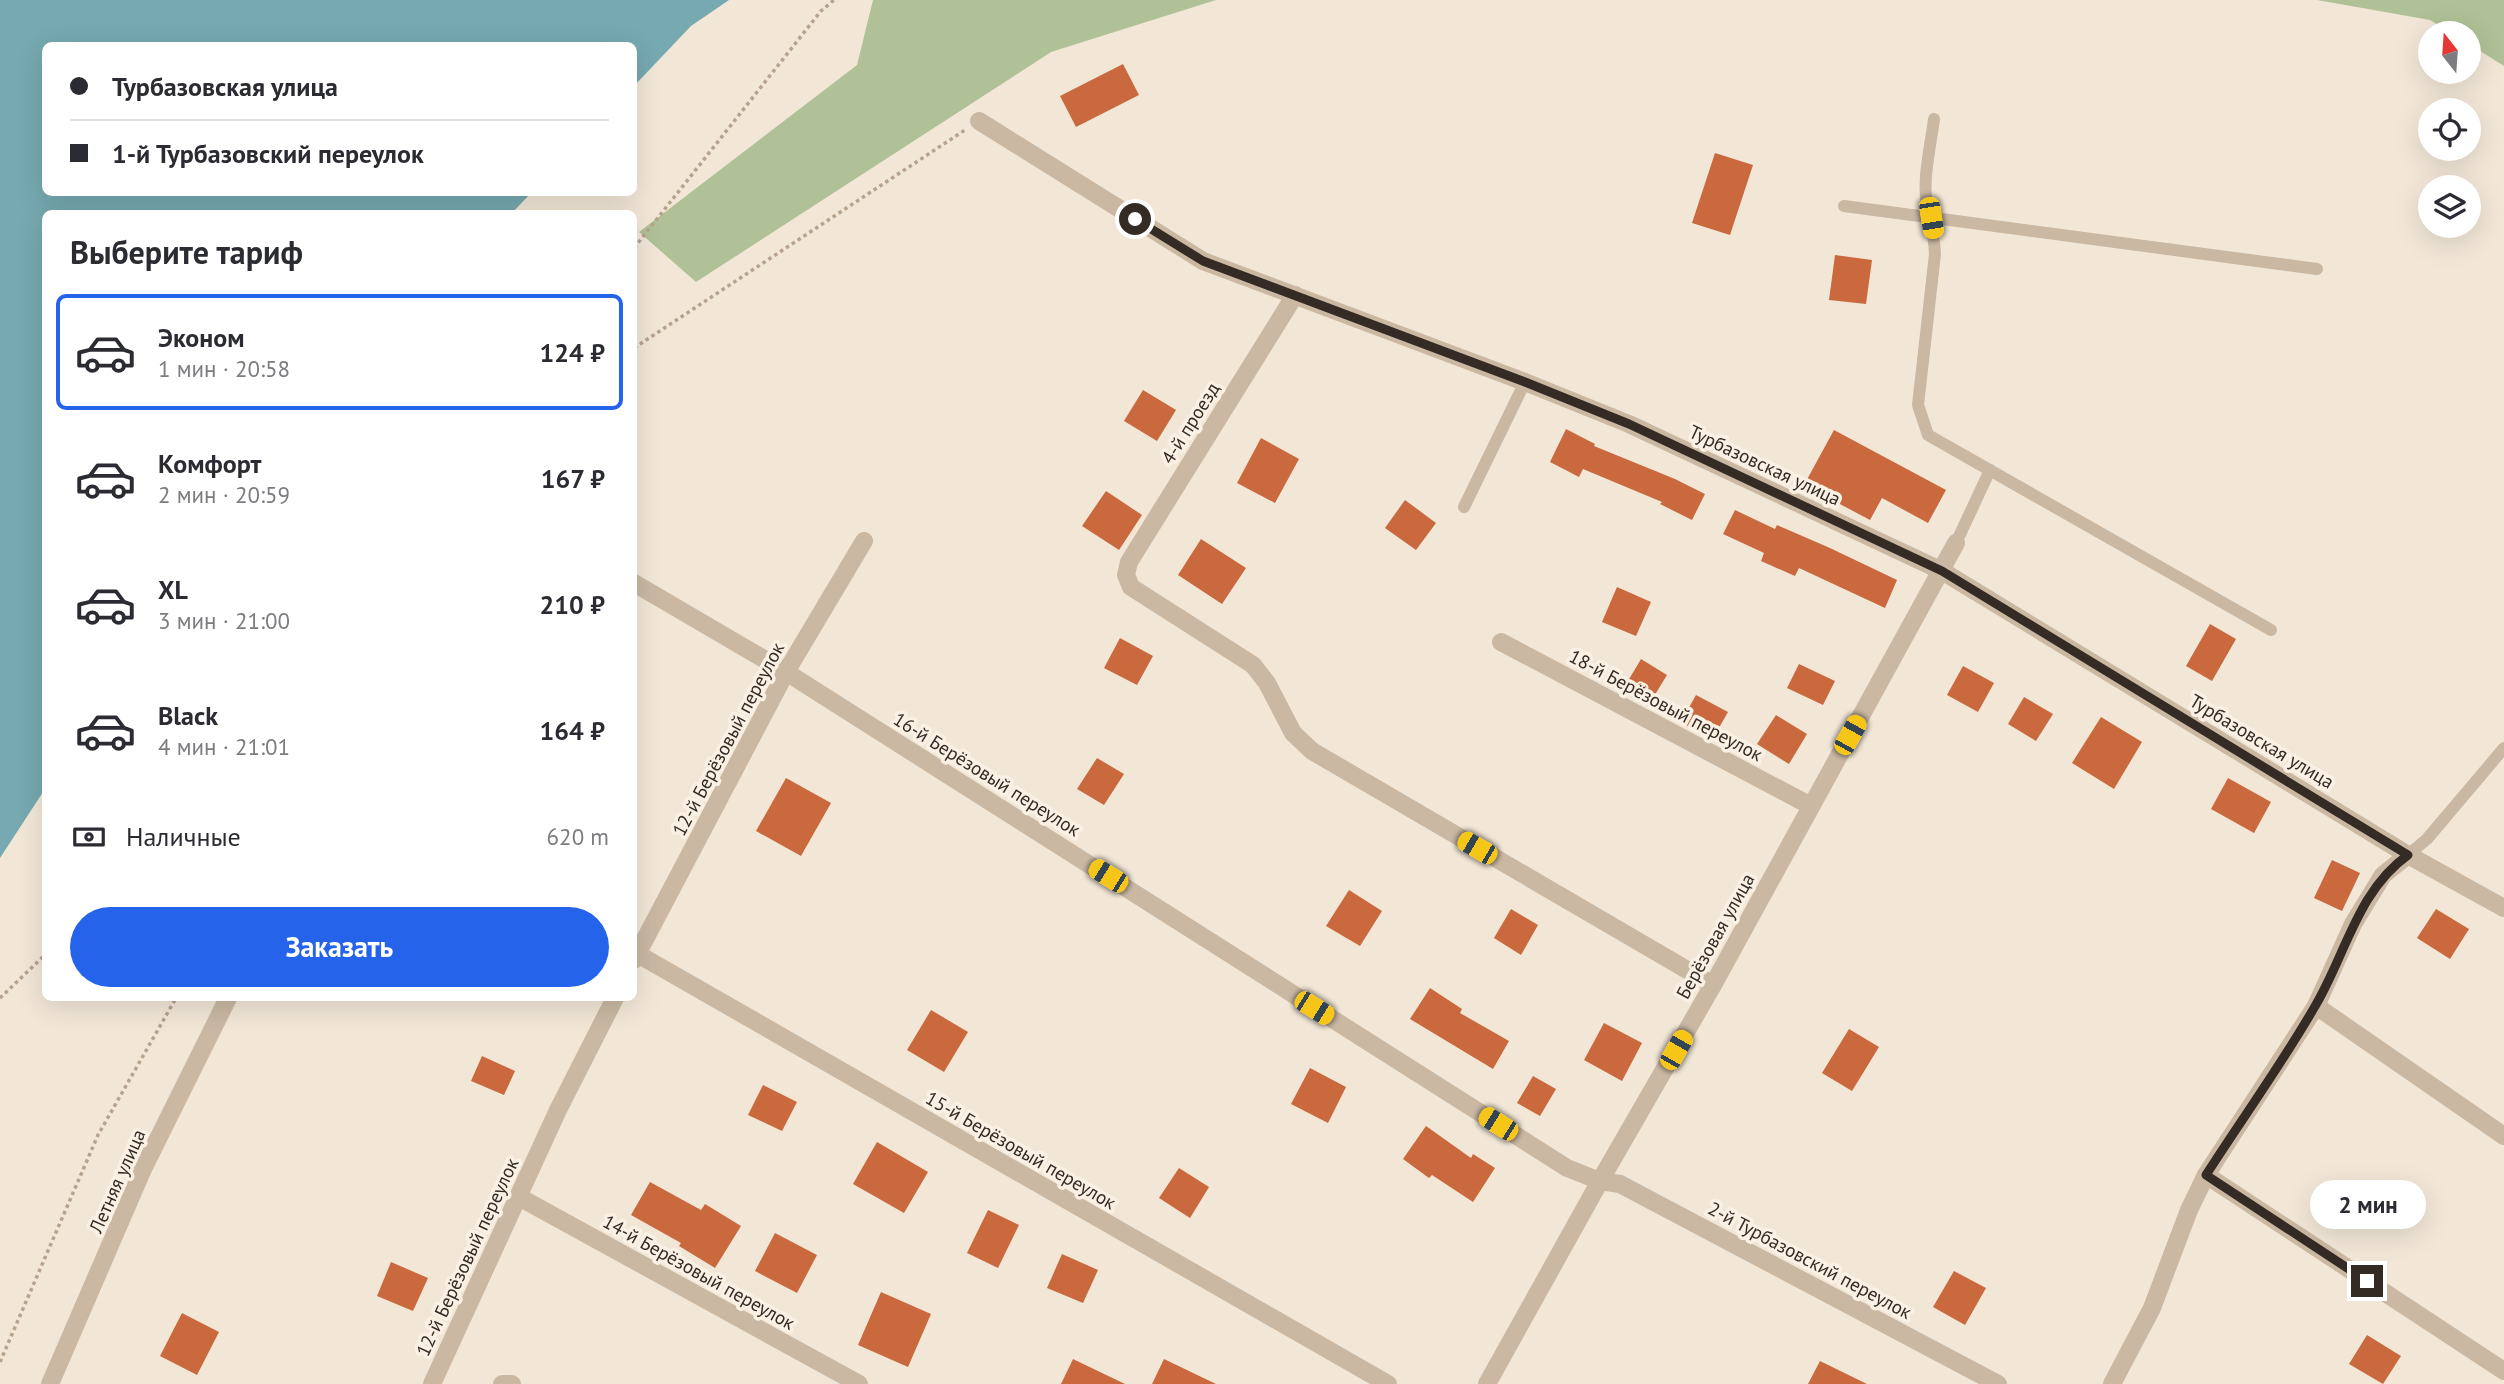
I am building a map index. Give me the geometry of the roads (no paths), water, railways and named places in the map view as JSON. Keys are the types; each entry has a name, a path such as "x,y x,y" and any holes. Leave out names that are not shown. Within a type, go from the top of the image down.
{"street":[{"name":"Турбазовская улица","path":"979,121 1203,261 1629,424 1942,571 2408,855 2504,908"},
{"name":"4-й проезд","path":"1295,295 1129,562 1126,575 1131,587 1253,665 1267,683 1293,733 1312,751 1713,985"},
{"name":"12-й Берёзовый переулок","path":"637,950 786,672 864,541"},
{"name":"Берёзовая улица","path":"1487,1384 1713,985 1956,543"},
{"name":"16-й Берёзовый переулок","path":"637,585 786,672 1567,1168 1600,1181"},
{"name":"18-й Берёзовый переулок","path":"1501,642 1811,806"},
{"path":"2112,1384 2152,1308 2189,1210 2206,1175 2316,1006 2353,924 2384,875 2408,855"},
{"name":"15-й Берёзовый переулок","path":"637,958 1388,1384"},
{"name":"Летняя улица","path":"50,1384 143,1169 227,1001"},
{"name":"12-й Берёзовый переулок","path":"432,1384 436,1370 558,1110 613,1001"},
{"path":"2316,1006 2504,1136"},
{"path":"2206,1175 2504,1371"},
{"name":"2-й Турбазовский переулок","path":"1600,1181 1620,1184 1997,1384"},
{"name":"14-й Берёзовый переулок","path":"519,1197 859,1384"}],"lane":[{"path":"1934,119 1926,188 1935,254 1918,405 1928,435 2271,630"},
{"path":"1844,206 2317,269"},
{"path":"1464,507 1525,382"},
{"path":"1956,543 1990,470"},
{"path":"2408,855 2427,839 2504,748"}],"water":[{"path":"0,0 729,0 691,26 637,83 637,42 42,42 42,196 528,196 515,210 42,210 42,794 0,858"}]}
